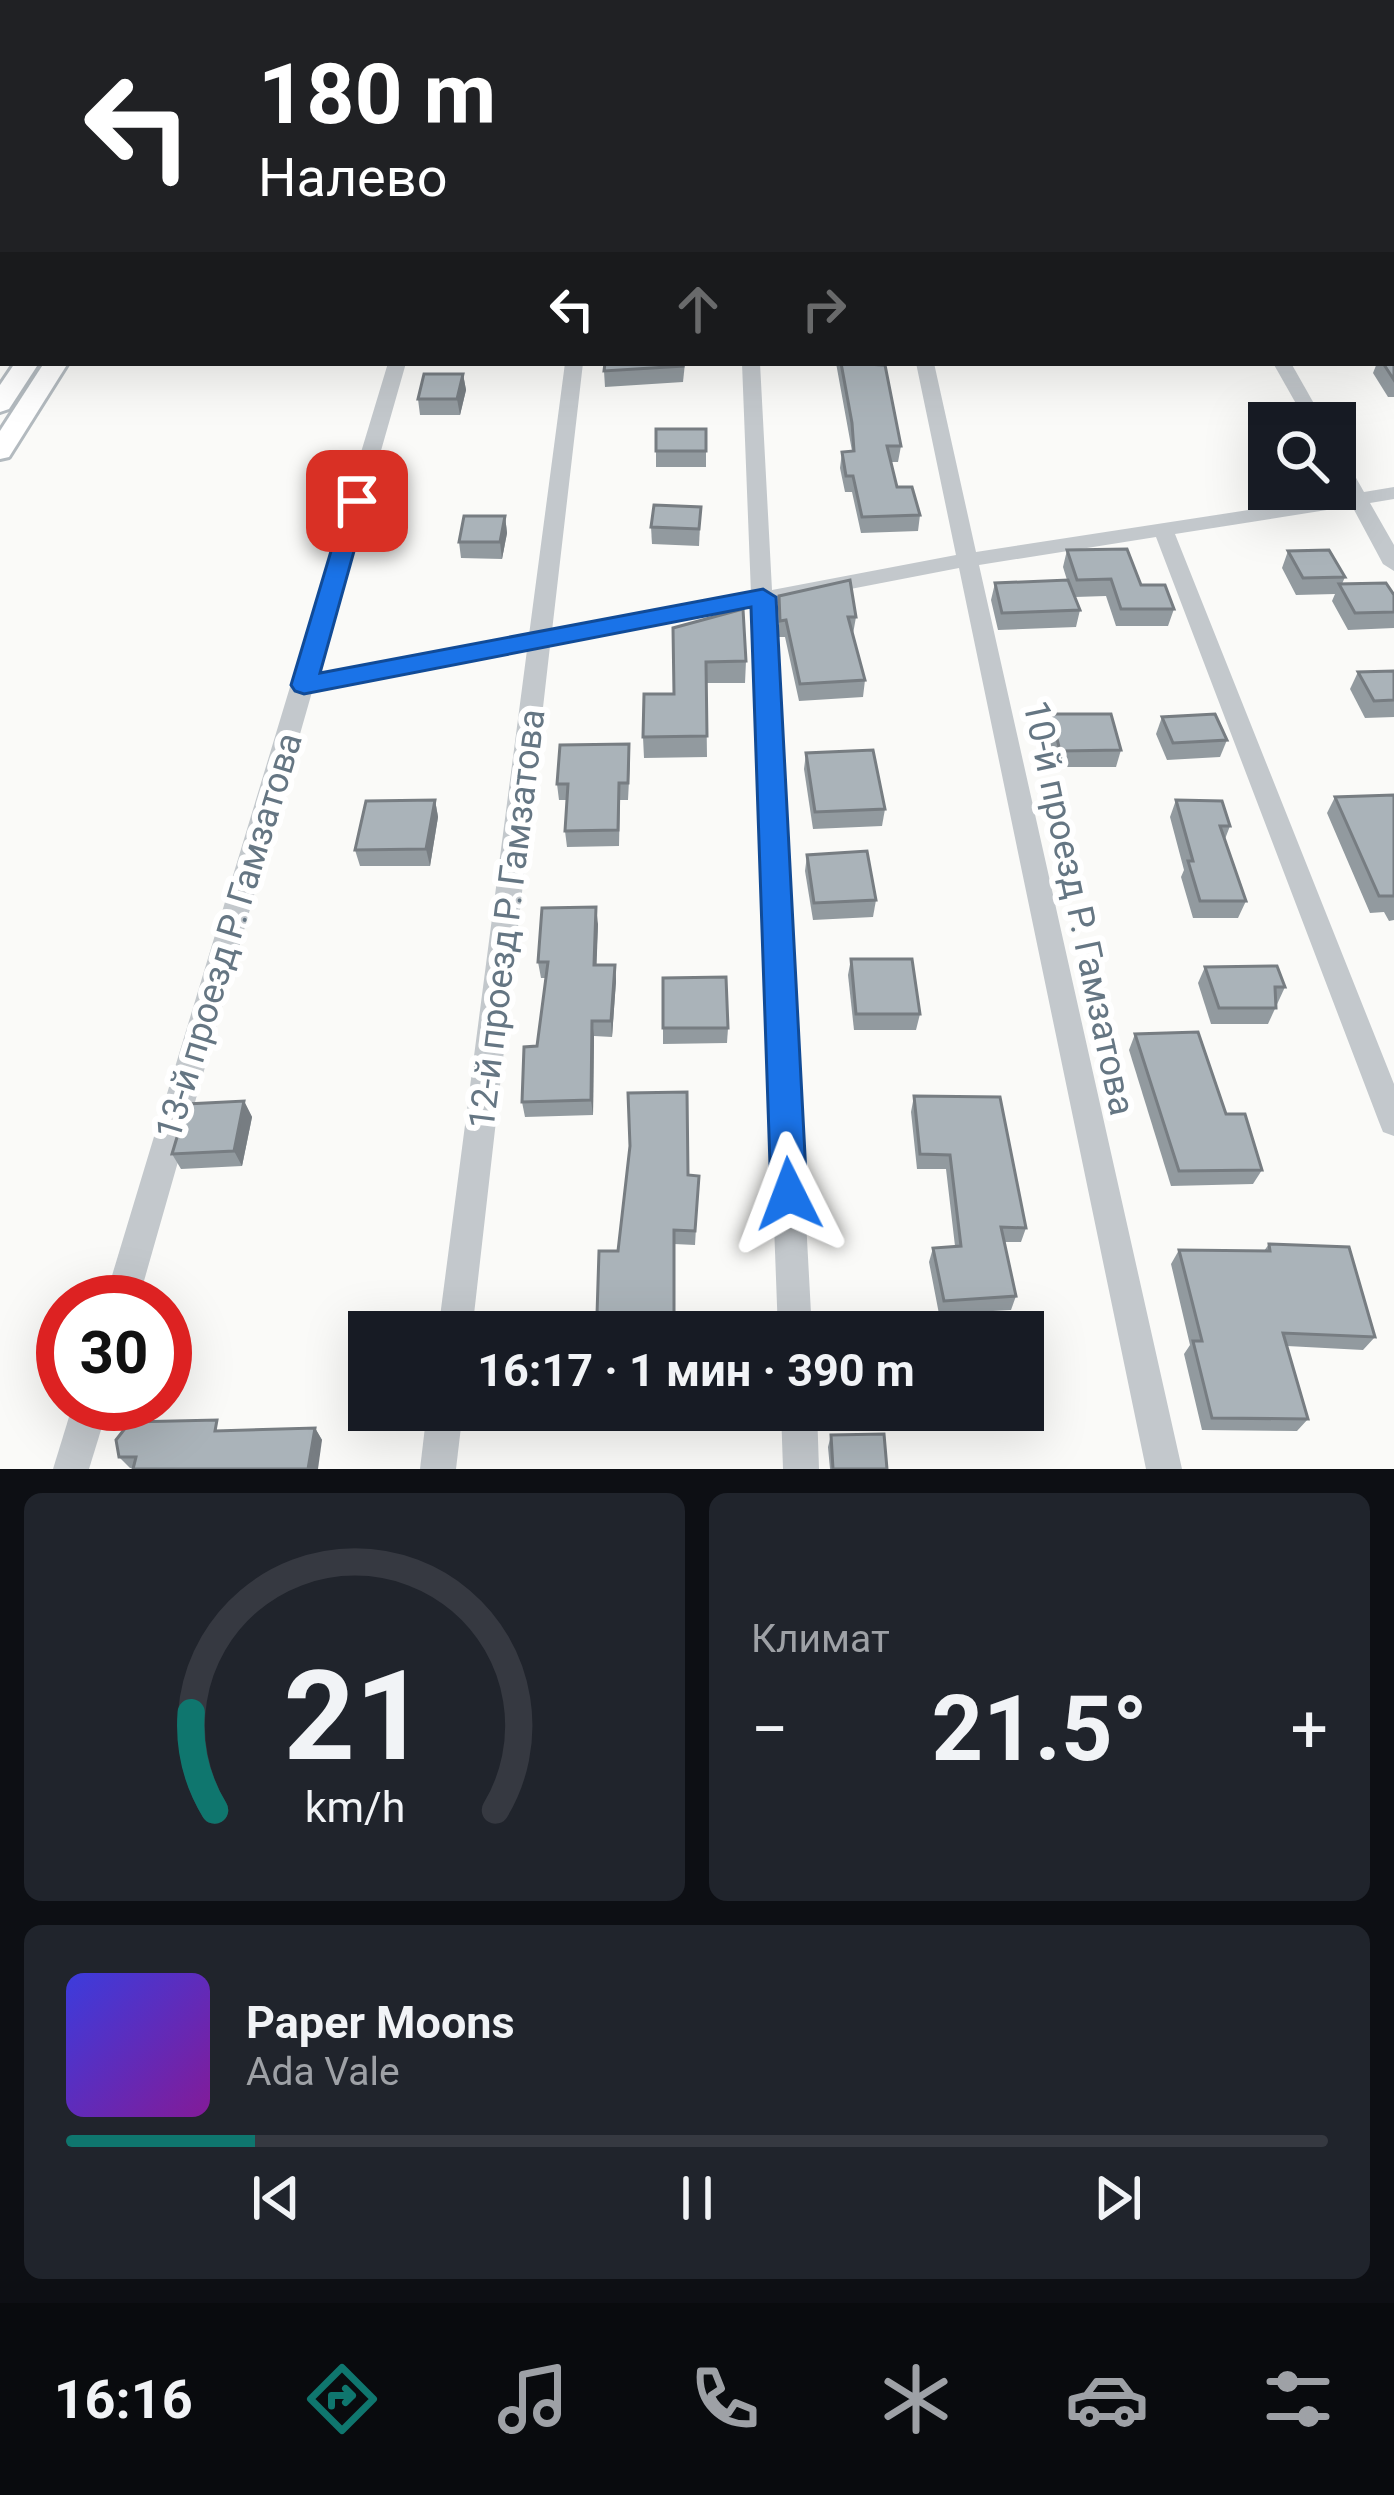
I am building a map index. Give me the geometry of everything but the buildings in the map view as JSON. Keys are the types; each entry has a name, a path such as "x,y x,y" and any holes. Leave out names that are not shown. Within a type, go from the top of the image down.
{"main road":[{"path":"0,404 25,366"},
{"path":"0,451 54,366"}],"street":[{"name":"13-й проезд Р. Гамзатова","path":"129,1275 396,366"},
{"name":"12-й проезд Р. Гамзатова","path":"458,1311 574,366"},
{"path":"751,366 794,1311"},
{"name":"10-й проезд Р. Гамзатова","path":"926,366 1163,1469"},
{"path":"1284,366 1304,402"},
{"path":"304,685 968,560 1394,493"},
{"path":"1356,495 1394,564"},
{"path":"1163,529 1394,1122"},
{"path":"71,1469 83,1431"},
{"path":"438,1469 443,1431"},
{"path":"800,1431 801,1469"}],"route":[{"path":"357,501 304,685 763,597 789,1194"}]}
